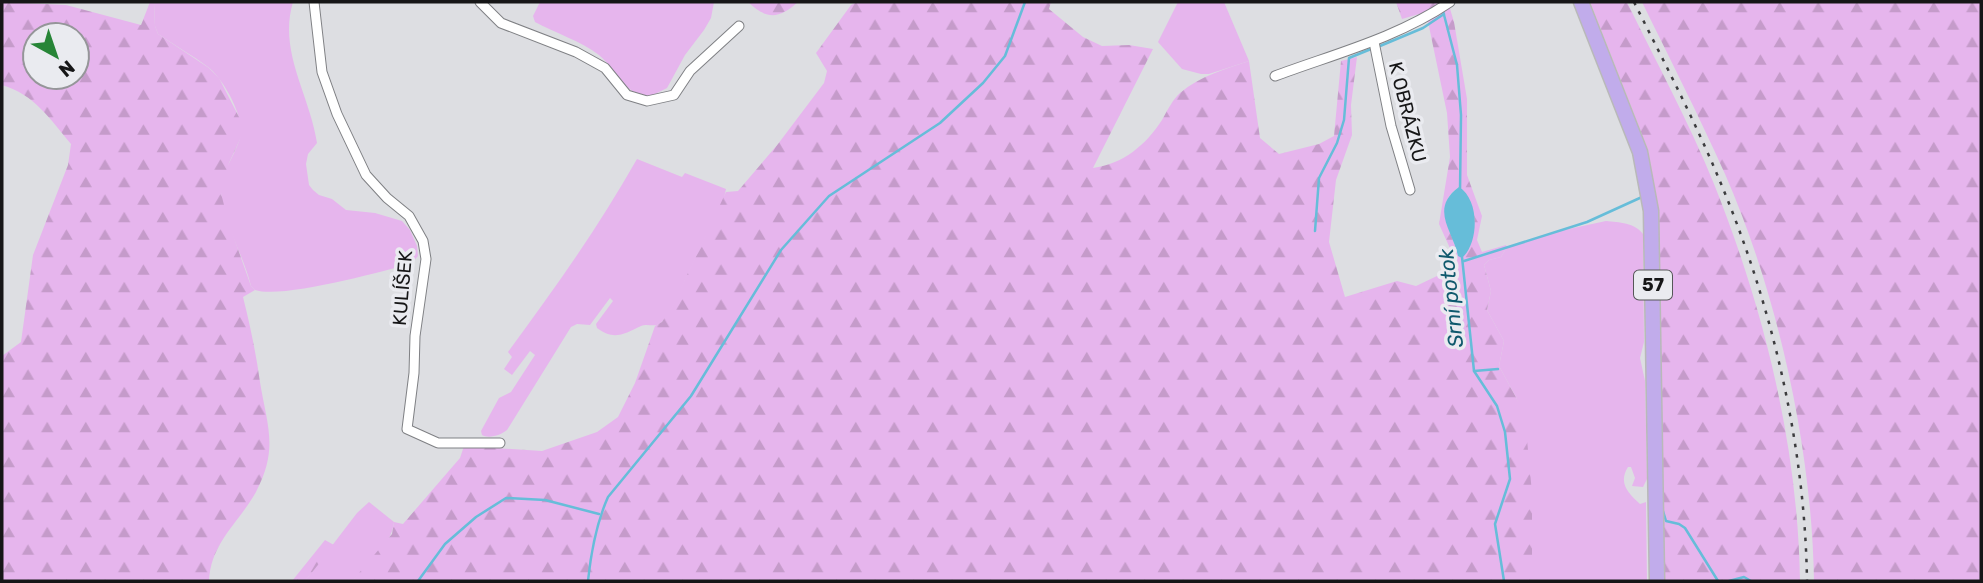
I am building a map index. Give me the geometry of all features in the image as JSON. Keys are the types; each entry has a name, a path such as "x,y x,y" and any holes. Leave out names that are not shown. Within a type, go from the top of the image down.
{"main road":[{"name":"57","path":"1581,2 1640,152 1651,211 1657,581"}],"street":[{"name":"KULÍŠEK","path":"314,2 322,72 337,114 366,174 387,198 409,216 423,241 426,259 415,336 407,429 439,443 500,443"},
{"path":"480,2 501,23 576,52 605,68 627,95 647,101 674,95 690,71 739,26"},
{"name":"K OBRÁZKU","path":"1275,76 1374,42 1419,22 1445,5"},
{"name":"K OBRÁZKU","path":"1374,42 1391,126 1410,190"}],"green space":[{"path":"2,2 66,5 141,25 150,2 154,2 158,34 209,68 219,78 241,121 241,137 229,163 221,193 228,221 251,286 255,290 243,297 268,425 269,449 256,492 220,544 209,581 2,581 2,356 21,342 33,255 68,165 71,144 33,101 2,85"},
{"path":"154,2 293,2 289,20 292,56 317,143 308,154 306,164 309,185 319,195 332,199 346,210 375,213 402,221 410,230 417,246 418,256 411,264 308,288 268,292 255,290 251,286 226,216 221,193 223,178 240,138 240,120 226,89 214,72 158,34"},
{"path":"540,2 714,2 711,18 685,55 667,88 647,98 631,90 606,61 592,50 535,22 533,16"},
{"path":"748,2 798,2 785,12 773,15 761,12"},
{"path":"857,2 1051,2 1049,9 1083,37 1102,46 1129,45 1153,49 1093,168 1124,158 1133,152 1156,129 1175,98 1188,87 1213,74 1249,61 1260,138 1279,154 1319,144 1334,136 1341,61 1357,57 1351,105 1352,135 1336,180 1329,242 1345,297 1397,281 1416,286 1458,266 1439,224 1450,157 1447,113 1426,12 1402,19 1396,2 1448,2 1467,99 1467,175 1482,216 1477,240 1482,252 1506,245 1507,247 1501,257 1489,260 1484,265 1491,291 1487,310 1504,341 1499,366 1517,399 1526,429 1532,493 1532,581 352,581 392,534 394,522 403,524 460,458 464,446 542,451 597,432 618,417 635,383 655,326 662,322 672,307 726,192 738,191 824,83 827,71 816,53 851,5","holes":["1459,187 1471,204 1474,224 1458,256 1445,211 1446,202"]},
{"path":"1178,2 1224,2 1249,61 1209,74 1182,69 1158,42"},
{"path":"1590,2 1627,2 1694,138 1732,231 1763,329 1785,429 1798,530 1800,581 1665,581 1658,210 1648,150"},
{"path":"1642,2 1981,2 1981,581 1814,581 1807,479 1799,426 1789,373 1761,270 1725,174"},
{"path":"637,159 682,177 685,173 726,189 723,203 673,307 661,323 644,325 624,334 614,335 603,332 596,324 613,301 610,298 590,325 577,324 571,327 507,430 495,436 482,435 481,431 499,398 511,392 535,355 530,351 512,375 504,369 512,357 508,352 576,257"},
{"path":"1606,221 1631,225 1643,234 1644,342 1640,358 1645,381 1647,479 1643,487 1632,486 1635,478 1631,467 1628,467 1624,483 1640,504 1646,502 1647,581 1532,581 1517,399 1499,366 1504,341 1487,310 1491,291 1484,265 1489,260 1501,257 1507,247"},
{"path":"369,502 394,522 389,539 378,554 352,581 305,581 357,513"},
{"path":"325,540 334,545 305,581 292,581"}],"water":[{"path":"1459,187 1471,201 1475,222 1472,242 1462,258 1458,256 1444,212 1450,195"}],"waterway":[{"path":"588,581 595,538 608,497 691,396 781,250 829,196 940,123 983,83 1005,56 1025,2"},
{"name":"Srní potok","path":"1443,11 1457,65 1461,115 1460,191"},
{"path":"1380,46 1423,28 1444,14"},
{"path":"1315,231 1319,178 1337,143 1344,120 1349,58 1371,49"},
{"path":"1464,261 1587,222 1642,197"},
{"name":"Srní potok","path":"1462,257 1474,371 1497,406 1505,432 1510,479 1495,524 1504,581"},
{"path":"1474,371 1498,369"},
{"path":"418,581 445,544 476,517 506,498 545,500 599,514"},
{"path":"1663,511 1666,521 1685,528 1718,581"},
{"path":"1729,581 1744,577 1751,581"}],"railway":[{"path":"1634,2 1709,157 1738,227 1770,325 1800,478 1807,581"}]}
